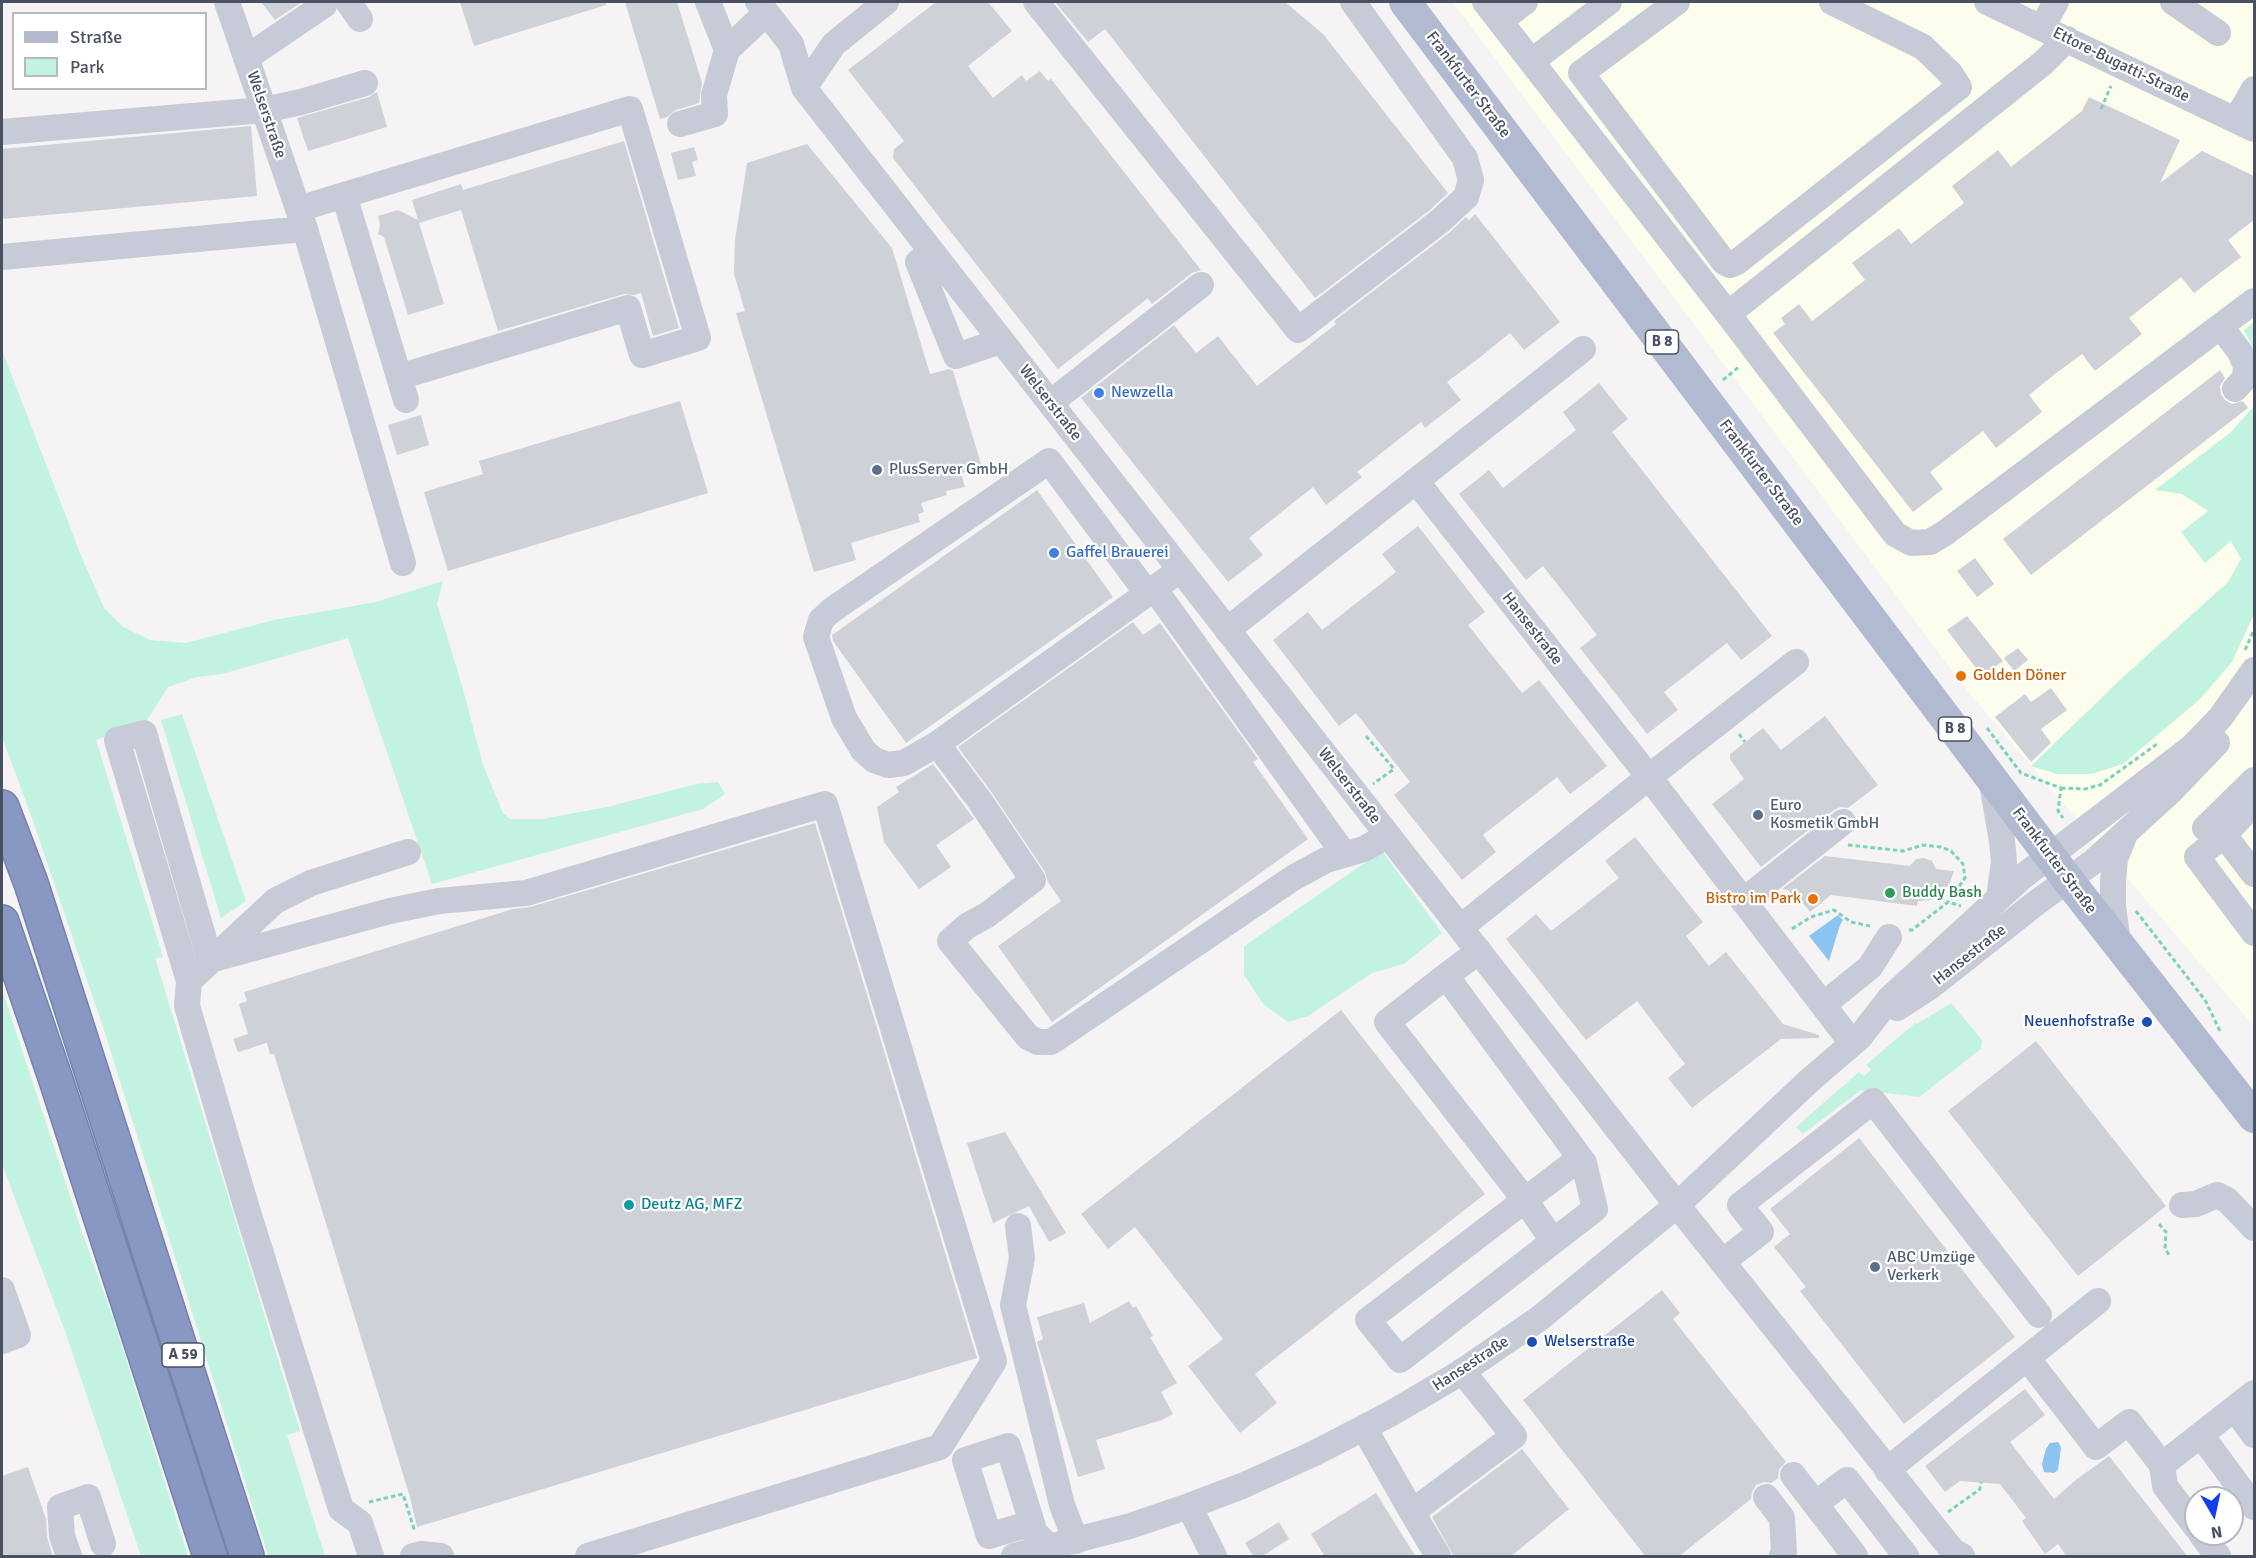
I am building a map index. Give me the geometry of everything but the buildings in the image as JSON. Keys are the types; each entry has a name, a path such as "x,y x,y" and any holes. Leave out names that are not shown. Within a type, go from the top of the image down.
{"highway":[{"name":"A 59","path":"2,807 31,883 247,1557"},
{"name":"A 59","path":"2,921 210,1557"}],"main road":[{"name":"Frankfurter Straße","path":"1405,2 2068,880 2254,1118"}],"street":[{"name":"Welserstraße","path":"227,2 301,219 403,563"},
{"path":"708,2 728,50"},
{"path":"804,88 834,44 886,2"},
{"path":"1036,2 1298,330 1440,221 1466,197 1471,180 1465,158 1353,2"},
{"path":"1525,2 1493,11 1895,534 1911,543 1930,542 1945,533 2254,301"},
{"path":"1532,61 1609,2"},
{"path":"1668,4 1581,73 1724,262 1730,265 1737,262 1959,87 1950,73 1923,46 1880,23 1832,2"},
{"name":"Ettore-Bugatti-Straße","path":"1987,2 2246,124"},
{"path":"2042,27 2056,2"},
{"path":"2173,2 2218,33"},
{"name":"Welserstraße","path":"762,7 791,44 804,88 1677,1205 1887,1470 1953,1551 1962,1557"},
{"path":"680,124 715,114 714,95 728,50 762,7"},
{"path":"246,58 344,9"},
{"path":"1728,314 2043,63 2067,39"},
{"path":"2,132 264,110 301,102 365,83"},
{"path":"2246,124 2254,89"},
{"path":"2,257 301,219 344,195 630,109 698,338 642,355 628,308 402,388 344,195"},
{"path":"932,252 918,262 956,356 1001,341"},
{"path":"1050,403 1201,285"},
{"path":"2221,327 2240,351 2246,366 2245,378 2235,388"},
{"path":"1227,630 1583,349"},
{"path":"1180,570 1150,590 937,744 903,763 888,765 874,760 863,750 844,718 816,638 821,620 832,610 1049,461 1150,590 1344,854"},
{"name":"Hansestraße","path":"1416,481 1649,777 1823,1005 1860,1035"},
{"path":"2049,854 2192,747 2220,718 2249,660"},
{"path":"1461,927 1796,662"},
{"path":"2068,880 2125,834 2212,750 2245,702 2254,677"},
{"path":"210,960 144,733 117,740 189,981 187,1006 244,1198 341,1509 360,1523 371,1557"},
{"path":"937,744 980,801 1034,880 987,915 967,926 950,941 1028,1037 1038,1042 1051,1042 1293,878 1326,860 1364,849 1388,835"},
{"name":"Hansestraße","path":"1990,776 2000,819 2004,862 1999,897"},
{"path":"2254,780 2214,831 2197,857 2254,933"},
{"path":"2214,831 2254,803"},
{"path":"210,960 390,911 439,901 526,893 825,804 994,1361 940,1447 588,1557"},
{"path":"1743,901 1837,828"},
{"path":"2214,831 2254,874"},
{"name":"Frankfurter Straße","path":"2118,943 2113,906 2113,880 2115,859 2125,834"},
{"path":"189,981 275,901 311,883 408,852"},
{"name":"Hansestraße","path":"1860,1035 1894,994 2049,854"},
{"name":"Hansestraße","path":"1014,1557 1068,1547 1189,1506 1315,1453 1364,1428 1462,1371 1540,1318 1677,1205 1860,1035 1931,986 2068,880"},
{"path":"1823,1005 1870,968 1891,932"},
{"path":"1479,951 1387,1022 1525,1200 1553,1241"},
{"path":"1446,976 1584,1163 1595,1209 1400,1360 1368,1320 1580,1158"},
{"path":"1722,1262 1761,1232 1740,1204 1873,1101 2039,1315"},
{"path":"2182,1205 2196,1204 2217,1195 2228,1200 2254,1228"},
{"path":"1018,1226 1022,1258 1013,1305 1062,1504 1068,1547"},
{"path":"2,1290 18,1335 2,1341"},
{"path":"1887,1470 2098,1301"},
{"path":"2026,1358 2096,1447 2128,1422 2162,1465 2165,1486 2184,1511"},
{"path":"1412,1512 1514,1436 1462,1371"},
{"path":"2162,1465 2245,1401 2254,1435"},
{"path":"1364,1428 1438,1557"},
{"path":"2200,1435 2254,1507"},
{"path":"1793,1475 1855,1557"},
{"path":"1815,1504 1847,1480 1906,1557"},
{"path":"69,1557 62,1536 60,1507 88,1497 103,1544"},
{"path":"1766,1497 1782,1518 1784,1552 1782,1557"},
{"path":"1189,1506 1208,1554"},
{"path":"1032,1523 1034,1532 1068,1547"}],"path":[{"path":"2249,660 2254,630"},
{"path":"1358,796 1394,769 1366,736"},
{"path":"2061,788 2085,789 2100,785 2161,741"},
{"path":"1773,940 1811,917 1834,910 1851,922 1891,932 1912,930 1948,902 1965,878 1963,864 1952,851 1923,845 1903,851 1842,844 1837,828"},
{"path":"1948,902 1962,906"},
{"path":"2135,910 2205,1000 2224,1039"},
{"path":"2159,1224 2166,1232 2165,1249 2170,1256"},
{"path":"1932,1525 1980,1489 1981,1482"},
{"path":"341,1509 403,1494 425,1556"}],"shaded area":[{"path":"1453,2 2254,2 2254,1026 1969,693"}],"green space":[{"path":"2254,322 2254,350 2244,330"},
{"path":"2,350 82,558 104,608 123,627 150,640 186,643 274,620 376,602 443,581 437,604 483,765 503,813 510,819 542,819 607,807 697,784 718,782 725,794 703,809 432,884 348,638 222,674 197,677 168,687 146,722 96,740 163,957 155,958 300,1431 287,1435 325,1556 268,1556 106,1036 2,737"},
{"path":"2254,406 2254,614 2232,662 2200,699 2123,764 2091,774 2057,774 2031,766 2122,678 2228,582 2241,559 2231,541 2205,563 2181,532 2208,511 2182,494 2155,490 2231,432"},
{"path":"182,714 246,901 221,918 161,720"},
{"path":"1382,851 1442,933 1404,964 1372,973 1308,1016 1288,1022 1264,1005 1244,975 1244,946"},
{"path":"2,989 81,1229 113,1318 188,1556 141,1556 65,1331 2,1164"},
{"path":"1951,1003 1982,1040 1981,1049 1919,1097 1861,1090 1803,1134 1796,1127 1859,1072 1864,1076 1871,1070 1866,1065 1915,1023 1917,1024"}],"water":[{"path":"1838,915 1843,920 1829,961 1809,936"},
{"path":"2058,1442 2061,1447 2058,1470 2054,1473 2044,1472 2042,1464 2046,1449 2050,1443"}],"place":[{"name":"Newzella","path":"1099,393"},
{"name":"PlusServer GmbH","path":"877,470"},
{"name":"Gaffel Brauerei","path":"1054,553"},
{"name":"Golden Döner","path":"1961,676"},
{"name":"Euro Kosmetik GmbH","path":"1758,815"},
{"name":"Buddy Bash","path":"1890,893"},
{"name":"Bistro im Park","path":"1813,899"},
{"name":"Neuenhofstraße","path":"2147,1022"},
{"name":"Deutz AG, MFZ","path":"629,1205"},
{"name":"ABC Umzüge Verkerk","path":"1875,1267"},
{"name":"Welserstraße","path":"1532,1342"}]}
